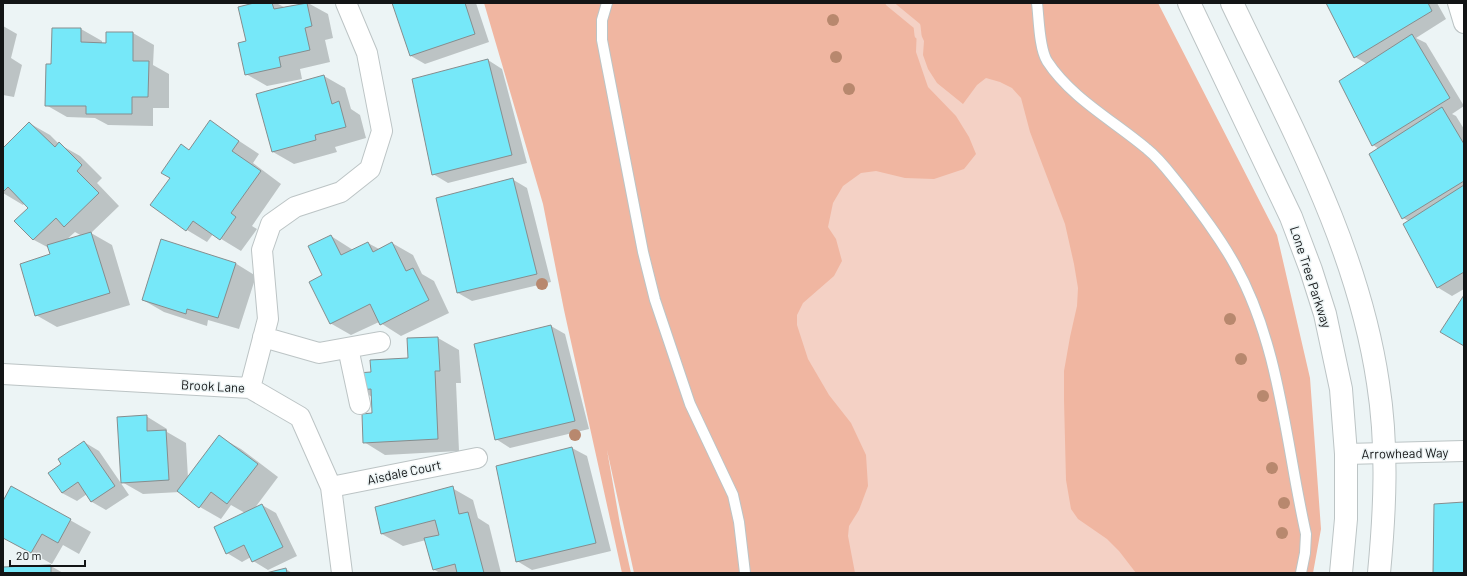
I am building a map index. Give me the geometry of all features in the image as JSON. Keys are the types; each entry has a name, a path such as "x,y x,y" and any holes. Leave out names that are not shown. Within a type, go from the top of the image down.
{"street":[{"path":"250,388 268,319 262,250 271,224 295,207 341,192 370,169 382,131 367,53 346,3"},
{"name":"Lone Tree Parkway","path":"1190,3 1291,217 1311,270 1325,314 1341,388 1346,454 1346,519 1341,573"},
{"path":"1232,3 1326,202 1347,257 1361,304 1378,383 1385,453 1384,521 1379,573"},
{"path":"1458,3 1464,23"},
{"path":"263,337 320,353 380,342"},
{"path":"348,348 360,404"},
{"name":"Brook Lane","path":"3,374 250,388 300,417 331,487 342,573"},
{"name":"Arrowhead Way","path":"1346,454 1464,451"},
{"name":"Aisdale Court","path":"331,487 476,458"}],"lane":[{"path":"607,3 602,20 602,40 643,252 670,348 690,404 732,496 739,522 745,573"},
{"path":"1037,3 1046,59 1068,86 1148,150 1165,167 1216,234 1236,265 1252,301 1264,336 1278,390 1306,534 1305,553 1301,573"}],"shaded area":[{"path":"484,3 1158,3 1277,235 1310,378 1321,529 1313,573 634,573 607,450 620,524 631,573 622,573 564,310 543,204"},
{"path":"917,26 924,41 923,55 928,69 937,83 963,104 977,85 986,78 1000,82 1012,88 1021,98 1030,132 1065,224 1078,288 1077,306 1064,371 1066,480 1071,509 1078,519 1107,539 1119,551 1136,573 855,573 848,536 849,526 859,510 868,486 866,455 851,423 829,395 808,359 797,325 797,315 803,303 834,276 842,261 836,239 828,227 833,203 843,186 861,173 876,171 905,178 934,179 964,169 976,154 969,137 956,116 928,87 916,52"}],"building":[{"path":"254,3 272,3 274,9 307,3 312,26 305,28 310,50 279,57 281,67 245,75 238,43 246,41 238,7"},
{"path":"392,3 465,3 475,34 410,56"},
{"path":"1326,3 1428,3 1432,11 1354,58"},
{"path":"52,28 81,28 81,42 106,43 106,32 133,32 133,61 149,61 148,97 132,97 132,114 86,114 86,106 45,106 46,64 51,64"},
{"path":"1412,34 1450,98 1372,146 1339,81"},
{"path":"488,59 512,155 432,175 412,79"},
{"path":"324,75 332,104 339,101 346,127 315,135 316,140 272,152 256,94"},
{"path":"1442,107 1464,144 1464,181 1402,219 1369,154"},
{"path":"210,120 239,141 232,151 261,171 231,213 236,217 220,240 193,221 186,231 150,205 170,178 161,173 181,144 189,150"},
{"path":"29,122 55,147 59,142 82,165 77,171 99,193 64,227 56,218 33,240 14,221 28,208 8,187 3,192 3,148"},
{"path":"513,178 537,274 457,293 436,198"},
{"path":"1464,185 1464,272 1437,288 1403,224"},
{"path":"91,232 110,293 35,316 20,264 50,254 47,245"},
{"path":"331,235 341,255 368,242 373,252 392,242 406,271 413,268 429,300 380,325 370,304 330,324 309,282 322,275 308,246"},
{"path":"161,239 236,263 218,318 187,309 186,314 142,300"},
{"path":"1464,295 1464,346 1440,332"},
{"path":"551,325 575,421 495,440 474,344"},
{"path":"438,337 440,371 435,371 438,439 363,443 362,414 372,413 371,389 358,390 357,373 371,372 370,360 408,358 407,338"},
{"path":"147,415 147,431 166,430 169,480 121,483 117,417"},
{"path":"219,435 258,464 227,504 211,492 199,508 177,491"},
{"path":"84,441 115,486 91,502 78,482 62,493 48,473 61,464 58,459"},
{"path":"572,447 596,543 516,562 496,466"},
{"path":"11,486 71,519 58,543 42,534 31,553 3,538 3,501"},
{"path":"453,486 459,514 468,512 484,573 457,573 455,564 433,570 424,538 439,535 435,520 381,534 375,507"},
{"path":"1464,502 1464,573 1433,573 1434,504"},
{"path":"262,504 283,547 252,562 244,545 226,554 214,527"},
{"path":"51,565 51,573 3,573 3,567"},
{"path":"286,568 287,573 266,573"}],"waterway":[{"path":"889,3 917,26 918,35"}]}
